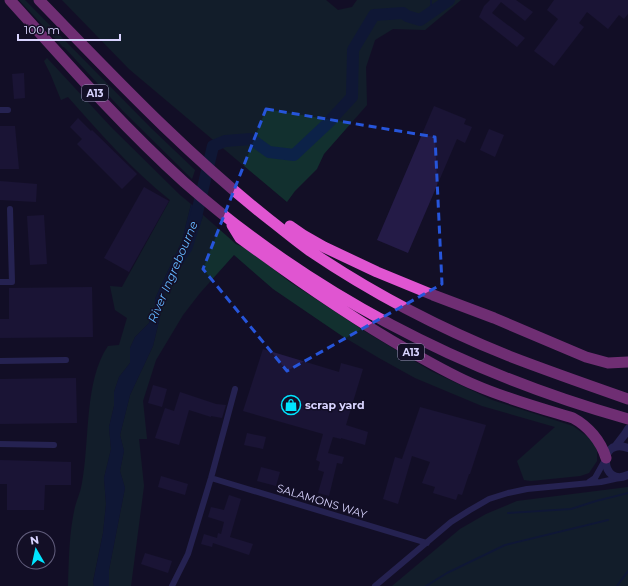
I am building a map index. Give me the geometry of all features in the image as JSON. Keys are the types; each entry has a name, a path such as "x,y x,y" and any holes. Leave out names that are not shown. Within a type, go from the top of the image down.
{"highway":[{"name":"A13","path":"10,0 122,122 152,152 225,216 295,268 367,312 428,344 495,374 628,419"},
{"name":"A13","path":"39,0 193,155 248,202 309,250 374,291 441,326 508,356 628,398"},
{"name":"A13","path":"248,202 266,210 317,243 398,281 494,318 586,358 608,363 628,362"},
{"name":"A13","path":"225,216 240,238 325,300 382,335 457,377 514,401 573,418 591,432 603,450 605,459"}],"street":[{"path":"0,110 8,110"},
{"path":"0,282 12,282 10,209"},
{"path":"0,361 66,360"},
{"path":"172,586 188,554 236,389"},
{"path":"588,483 595,478 611,450 628,429"},
{"path":"0,444 54,445"},
{"path":"614,447 623,446 628,448"},
{"path":"605,459 607,470 611,474 620,477 627,476"},
{"path":"375,586 451,522 489,499 527,489 601,482 627,476"},
{"name":"SALAMONS WAY","path":"211,478 427,543"}],"highlighted area":[{"path":"266,109 435,137 442,284 287,371 203,269"}],"green space":[{"path":"19,0 25,0 151,128 195,170 192,179 123,111"},
{"path":"62,0 326,0 338,10 352,7 357,0 461,0 425,30 393,29 375,40 366,67 367,105 324,154 317,169 295,191 287,202 129,69"},
{"path":"47,58 111,127 191,204 182,241 155,299 155,307 149,323 135,337 130,348 130,363 119,377 114,392 114,406 109,427 111,449 104,478 106,504 103,533 93,581 94,586 68,586 70,536 75,507 81,486 91,394 95,376 100,360 108,346 119,345 127,318 115,310 110,286 122,287 170,200 129,164 68,97 61,100 44,61"},
{"path":"203,215 236,244 247,249 290,282 366,332 431,371 492,400 573,426 592,440 597,450 597,461 589,473 580,476 531,481 524,480 517,461 555,427 482,406 415,378 342,336 273,289 234,255 200,293 183,315 156,360 143,401 147,439 139,439 144,486 131,586 109,586 109,570 125,488 120,471 124,451 120,435 130,395 153,346 162,301 166,290 178,272"},
{"path":"628,487 628,586 392,586 460,529 486,514 517,501"}],"water":[{"path":"191,204 203,215 202,219 192,250 166,290 162,301 153,346 130,395 120,435 124,451 120,471 125,488 109,570 109,586 94,586 93,582 103,533 106,504 104,478 111,449 109,427 114,406 114,392 119,377 130,363 130,348 135,337 149,323 155,307 155,299 182,241"}],"building":[{"path":"490,0 516,0 533,12 525,21 501,2 492,13 525,38 517,47 479,17 484,6"},
{"path":"554,0 628,0 628,14 624,19 619,15 608,29 587,12 579,23 584,27 554,66 534,51 558,19 547,10"},
{"path":"24,73 25,98 14,99 12,74"},
{"path":"434,106 466,119 464,124 472,127 465,143 457,139 408,253 377,240"},
{"path":"78,118 137,174 122,189 77,144 82,139 70,127"},
{"path":"0,126 15,126 19,169 0,169"},
{"path":"489,129 504,135 495,157 480,150"},
{"path":"0,181 37,184 36,202 0,200"},
{"path":"144,187 169,201 129,272 104,258"},
{"path":"44,215 47,264 30,265 27,216"},
{"path":"92,287 93,337 0,338 0,319 9,319 9,288"},
{"path":"263,349 339,372 341,363 363,369 346,425 368,432 365,445 333,437 328,453 344,457 342,464 337,463 329,496 318,493 324,472 318,470 320,462 316,460 323,434 243,411"},
{"path":"76,378 77,423 0,424 0,379"},
{"path":"153,385 167,389 162,407 148,403"},
{"path":"180,392 216,404 226,405 222,418 211,417 189,410 179,445 155,438 165,408 174,411"},
{"path":"420,407 486,425 462,495 458,494 456,500 433,493 435,487 422,483 430,462 412,456 398,504 383,499 395,457 402,459"},
{"path":"247,433 266,437 263,449 244,445"},
{"path":"0,460 71,462 71,485 45,485 44,510 7,510 7,484 0,484"},
{"path":"261,467 280,472 276,486 257,481"},
{"path":"161,476 188,484 185,495 158,487"},
{"path":"229,495 241,499 230,537 253,544 249,555 213,543 212,547 201,544 204,534 217,538 218,533 221,534 224,522 208,517 211,507 224,510"},
{"path":"145,553 172,561 168,573 141,564"}],"waterway":[{"path":"431,0 431,12"},
{"name":"River Ingrebourne","path":"194,225 213,146 225,141 251,139 269,152 294,155 327,124 352,97 353,50 374,15 403,13 407,16 420,20 449,0"},
{"path":"508,513 571,509 628,493"},
{"path":"426,586 447,573 505,545 608,520"},
{"path":"617,586 628,571"}],"place":[{"name":"scrap yard","path":"291,405"}]}
